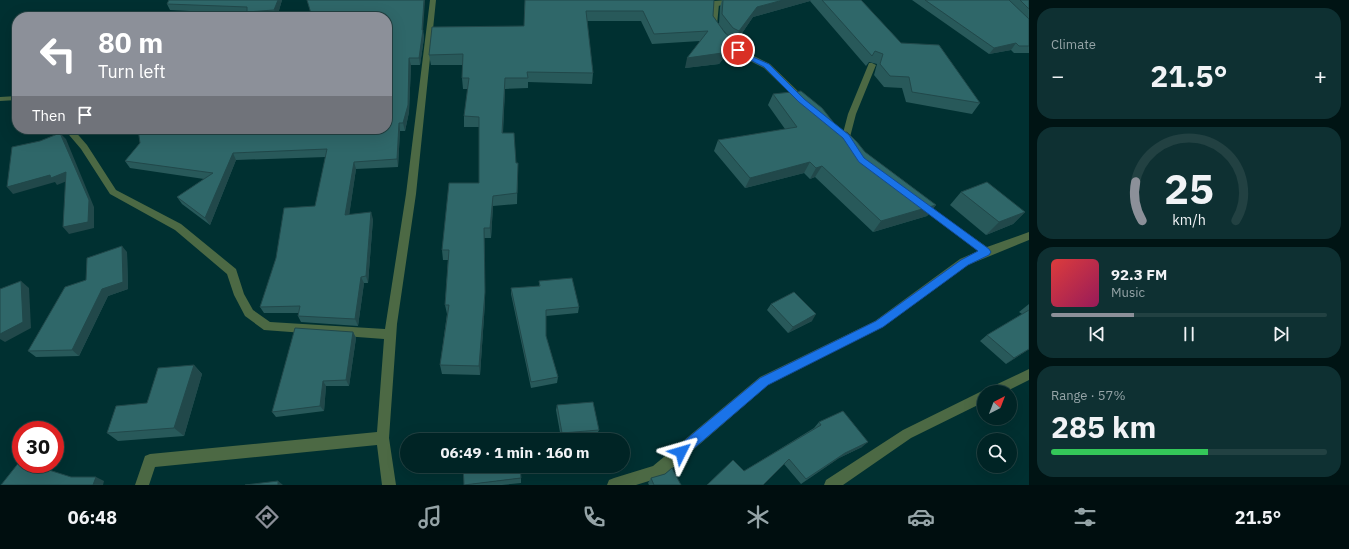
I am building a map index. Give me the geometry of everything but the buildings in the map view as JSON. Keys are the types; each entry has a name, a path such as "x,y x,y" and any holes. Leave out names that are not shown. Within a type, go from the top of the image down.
{"street":[{"path":"389,485 383,438 390,334 411,194 433,0"},
{"path":"694,4 738,0"},
{"path":"715,2 714,25 726,41 751,58 767,66 807,105"},
{"path":"854,148 843,134 872,65"},
{"path":"0,99 12,98"},
{"path":"72,134 84,147 113,192 178,227 232,272 239,295 249,313 268,327 390,334"},
{"path":"911,196 986,252"},
{"path":"614,485 657,472 764,381 879,324 964,262 1029,236"},
{"path":"1006,385 1029,374"},
{"path":"831,485 907,434 977,399"},
{"path":"142,485 150,461 383,438"}],"route":[{"path":"681,452 764,381 879,324 964,262 986,252 862,160 846,136 801,100 767,66 738,50"}]}
